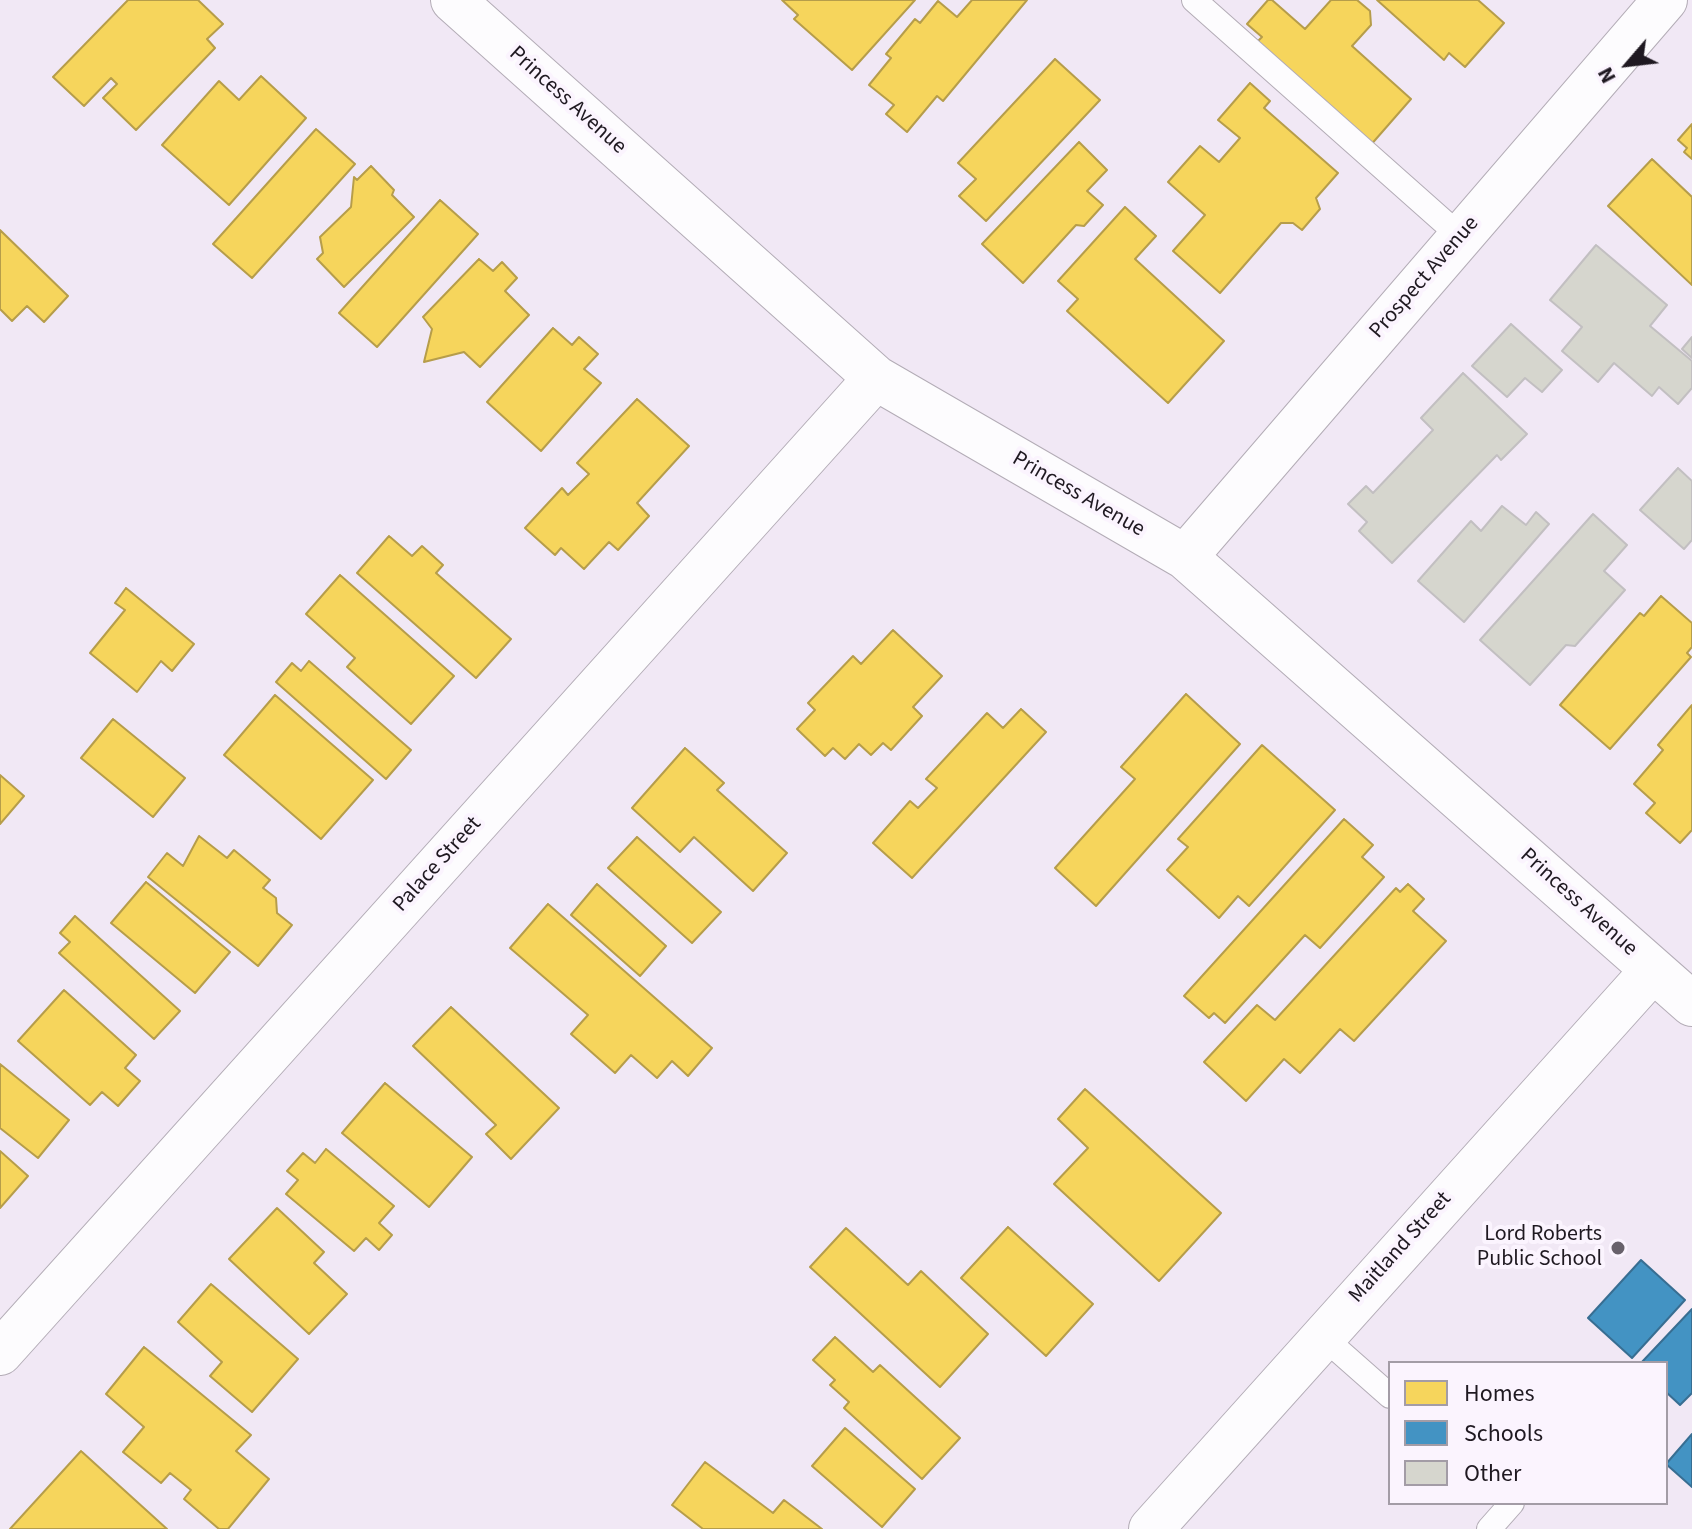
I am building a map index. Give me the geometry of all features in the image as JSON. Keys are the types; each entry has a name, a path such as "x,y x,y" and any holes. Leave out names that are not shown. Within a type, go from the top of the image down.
{"street":[{"name":"Princess Avenue","path":"453,0 876,378 1185,557 1692,1004"},
{"name":"Prospect Avenue","path":"1185,557 1665,0"},
{"name":"Palace Street","path":"0,1353 876,378"},
{"name":"Maitland Street","path":"1151,1529 1653,970"}],"lane":[{"path":"1194,0 1461,237"},
{"path":"1322,1336 1388,1394"},
{"path":"1489,1529 1510,1505"}],"building: Homes":[{"path":"128,0 198,0 223,24 207,39 215,48 136,130 103,98 117,84 111,78 84,106 53,77"},
{"path":"782,0 915,0 852,70 794,19 798,15"},
{"path":"972,0 1027,0 943,101 937,96 907,132 886,114 894,105 869,85 891,58 886,54 915,19 920,23 938,1 957,17"},
{"path":"1268,0 1272,0 1305,29 1331,0 1357,0 1370,11 1371,25 1352,46 1411,99 1369,147 1254,45 1262,37 1247,24"},
{"path":"1377,0 1478,0 1504,23 1465,67 1449,53 1444,60"},
{"path":"1055,59 1100,100 986,221 959,196 976,179 958,163"},
{"path":"261,76 306,118 229,205 162,145 219,81 239,100"},
{"path":"1250,83 1270,101 1264,108 1338,173 1316,198 1320,209 1302,230 1293,223 1281,223 1220,293 1173,251 1205,215 1168,182 1200,146 1219,162 1240,138 1218,120"},
{"path":"1692,124 1692,159 1684,152 1687,148 1678,140"},
{"path":"316,129 355,164 252,278 213,244"},
{"path":"1079,142 1107,170 1087,191 1103,205 1084,226 1076,225 1023,283 982,244"},
{"path":"1652,159 1692,197 1692,285 1608,206"},
{"path":"371,166 394,190 392,195 414,217 344,287 317,259 323,253 320,237 351,207 354,177 357,180"},
{"path":"440,200 478,234 377,347 339,313"},
{"path":"1125,207 1156,236 1135,259 1224,341 1168,403 1067,311 1078,299 1058,281"},
{"path":"0,230 68,296 44,322 27,306 12,321 0,309"},
{"path":"479,259 493,271 502,262 517,278 505,291 529,315 480,367 464,352 424,362 432,329 423,317"},
{"path":"553,328 572,345 579,337 598,354 584,369 601,383 541,451 487,402"},
{"path":"637,399 689,446 637,503 649,516 618,550 609,542 584,569 561,548 555,555 525,528 562,488 568,495 589,474 577,463"},
{"path":"389,536 412,556 422,546 443,565 436,573 511,639 476,678 357,573"},
{"path":"340,575 454,676 411,724 347,667 355,658 306,614"},
{"path":"126,588 194,644 172,671 161,661 137,692 90,653 125,610 115,603"},
{"path":"1661,596 1692,623 1692,647 1687,653 1691,657 1610,749 1560,705 1640,613 1644,616"},
{"path":"893,630 942,676 913,707 922,716 891,750 883,743 871,755 859,744 845,759 833,748 825,756 797,729 815,710 808,703 853,656 861,664"},
{"path":"309,661 411,750 386,779 276,682 292,663 301,671"},
{"path":"1186,694 1240,744 1096,906 1055,868 1135,779 1121,767"},
{"path":"275,695 373,780 321,839 224,755"},
{"path":"1692,705 1692,830 1680,843 1646,813 1655,803 1634,784 1663,750 1658,745"},
{"path":"1021,709 1046,732 912,878 873,843 910,801 918,808 937,788 926,779 987,713 1003,728"},
{"path":"113,719 185,778 153,817 81,758"},
{"path":"1262,745 1335,810 1249,906 1238,896 1219,918 1167,870 1188,847 1178,839"},
{"path":"685,748 724,783 717,790 787,853 753,891 694,837 680,852 632,808"},
{"path":"0,775 24,796 0,824"},
{"path":"1344,819 1373,845 1362,857 1384,877 1320,948 1305,935 1225,1023 1214,1013 1209,1018 1184,996"},
{"path":"199,836 227,858 234,850 270,880 263,888 276,898 277,913 292,925 258,966 148,877 167,853 183,866"},
{"path":"637,837 721,912 692,943 608,868"},
{"path":"146,882 230,952 195,993 111,923"},
{"path":"597,884 666,946 640,976 571,915"},
{"path":"1408,884 1424,899 1413,911 1446,941 1354,1041 1340,1029 1300,1073 1284,1059 1246,1101 1204,1062 1257,1005 1275,1020 1396,888 1400,892"},
{"path":"548,904 712,1048 688,1076 672,1061 657,1078 631,1055 615,1073 571,1034 588,1015 510,948"},
{"path":"75,916 180,1011 154,1039 59,953 70,942 60,933"},
{"path":"64,990 136,1055 125,1068 140,1081 118,1106 102,1092 90,1105 18,1041"},
{"path":"451,1007 559,1108 511,1159 486,1134 496,1125 413,1046"},
{"path":"0,1064 69,1120 38,1158 0,1128"},
{"path":"385,1083 472,1157 429,1207 342,1133"},
{"path":"1085,1089 1221,1213 1159,1281 1054,1184 1088,1148 1058,1119"},
{"path":"326,1149 394,1206 379,1223 392,1235 379,1250 366,1238 354,1251 286,1194 298,1180 287,1171 303,1153 315,1163"},
{"path":"0,1151 28,1176 0,1208"},
{"path":"277,1208 324,1252 314,1263 347,1294 309,1334 229,1259"},
{"path":"1008,1227 1093,1304 1046,1356 961,1278"},
{"path":"846,1228 908,1285 921,1271 988,1334 940,1387 810,1267"},
{"path":"211,1284 298,1359 252,1412 210,1376 222,1362 178,1322"},
{"path":"835,1337 873,1372 880,1365 960,1438 922,1479 844,1408 849,1402 830,1385 835,1380 813,1360"},
{"path":"144,1347 251,1435 236,1451 269,1479 228,1529 219,1529 184,1499 191,1490 170,1473 161,1483 123,1452 144,1427 106,1394"},
{"path":"845,1428 915,1489 882,1527 812,1466"},
{"path":"81,1451 167,1529 10,1529"},
{"path":"705,1462 773,1513 784,1500 822,1529 703,1529 672,1505"}],"building: Schools":[{"path":"1641,1260 1685,1300 1632,1358 1588,1318"},
{"path":"1692,1309 1692,1393 1680,1405 1668,1394 1668,1361 1643,1361"},
{"path":"1692,1434 1692,1487 1668,1466 1668,1462"}],"building: Other":[{"path":"1596,245 1667,305 1650,326 1692,361 1692,388 1678,404 1659,387 1652,396 1614,363 1598,382 1562,351 1582,327 1550,300"},
{"path":"1511,324 1562,370 1542,392 1525,378 1507,397 1472,366"},
{"path":"1692,337 1692,358 1682,349"},
{"path":"1463,373 1527,434 1501,460 1497,455 1392,563 1359,531 1367,522 1348,504 1366,486 1373,493 1433,430 1421,418"},
{"path":"1678,468 1692,481 1692,540 1684,549 1640,510"},
{"path":"1502,506 1526,525 1536,512 1549,524 1464,622 1418,581 1471,521 1481,531"},
{"path":"1593,514 1627,545 1604,571 1625,590 1575,646 1566,645 1530,685 1480,640"}],"place":[{"name":"Lord Roberts Public School","path":"1618,1248"}]}
